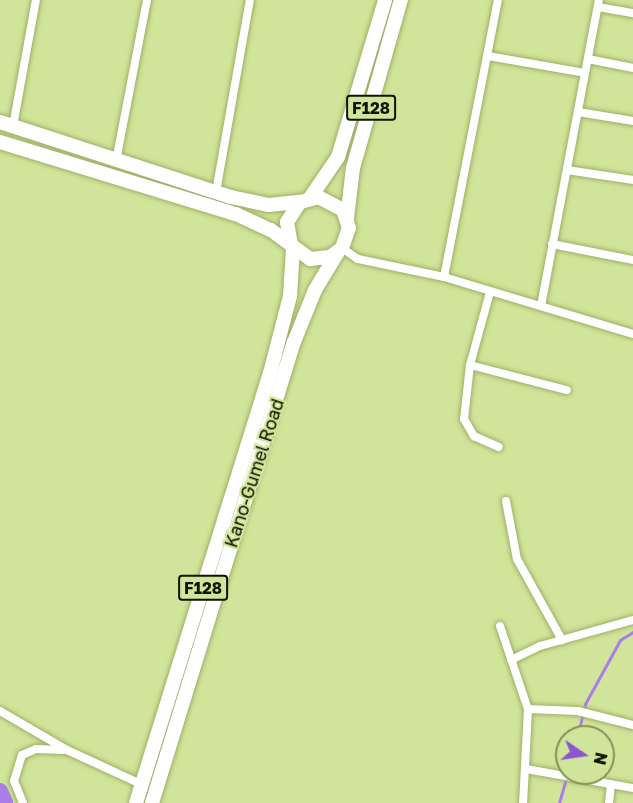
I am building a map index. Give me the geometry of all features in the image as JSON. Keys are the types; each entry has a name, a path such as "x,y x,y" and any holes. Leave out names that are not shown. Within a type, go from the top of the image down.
{"main road":[{"name":"F128","path":"292,247 287,222 338,157 385,0"},
{"name":"F128","path":"340,250 349,228 347,218 353,168 401,0"},
{"path":"6,124 216,192 269,205 328,199 347,218"},
{"path":"0,142 236,214 310,259 320,260 340,250"},
{"name":"Kano-Gumel Road","path":"136,803 273,362 290,296 292,247"},
{"name":"Kano-Gumel Road","path":"152,803 294,342 315,290 340,250"},
{"path":"170,692 184,695"}],"street":[{"path":"6,124 36,0"},
{"path":"116,161 147,0"},
{"path":"216,192 250,0"},
{"path":"444,277 498,0"},
{"path":"541,306 598,3 633,13"},
{"path":"488,56 585,74"},
{"path":"588,59 633,68"},
{"path":"578,112 633,121"},
{"path":"567,170 633,180"},
{"path":"552,244 633,260"},
{"path":"340,250 358,259 444,277 633,334"},
{"path":"489,292 470,365 464,419 474,436 499,447"},
{"path":"470,365 567,390"},
{"path":"506,501 518,559 562,640"},
{"path":"511,660 562,640 633,620"},
{"path":"500,626 528,709 523,803"},
{"path":"528,709 580,712 633,725"},
{"path":"0,711 67,750 141,784"},
{"path":"23,803 14,781 22,755 36,748 67,750"},
{"path":"526,769 555,773"},
{"path":"609,803 611,785"},
{"path":"615,785 633,788"}],"waterway":[{"path":"580,725 585,704 620,640 633,632"},
{"path":"559,803 564,785"},
{"path":"0,791 5,803"}]}
